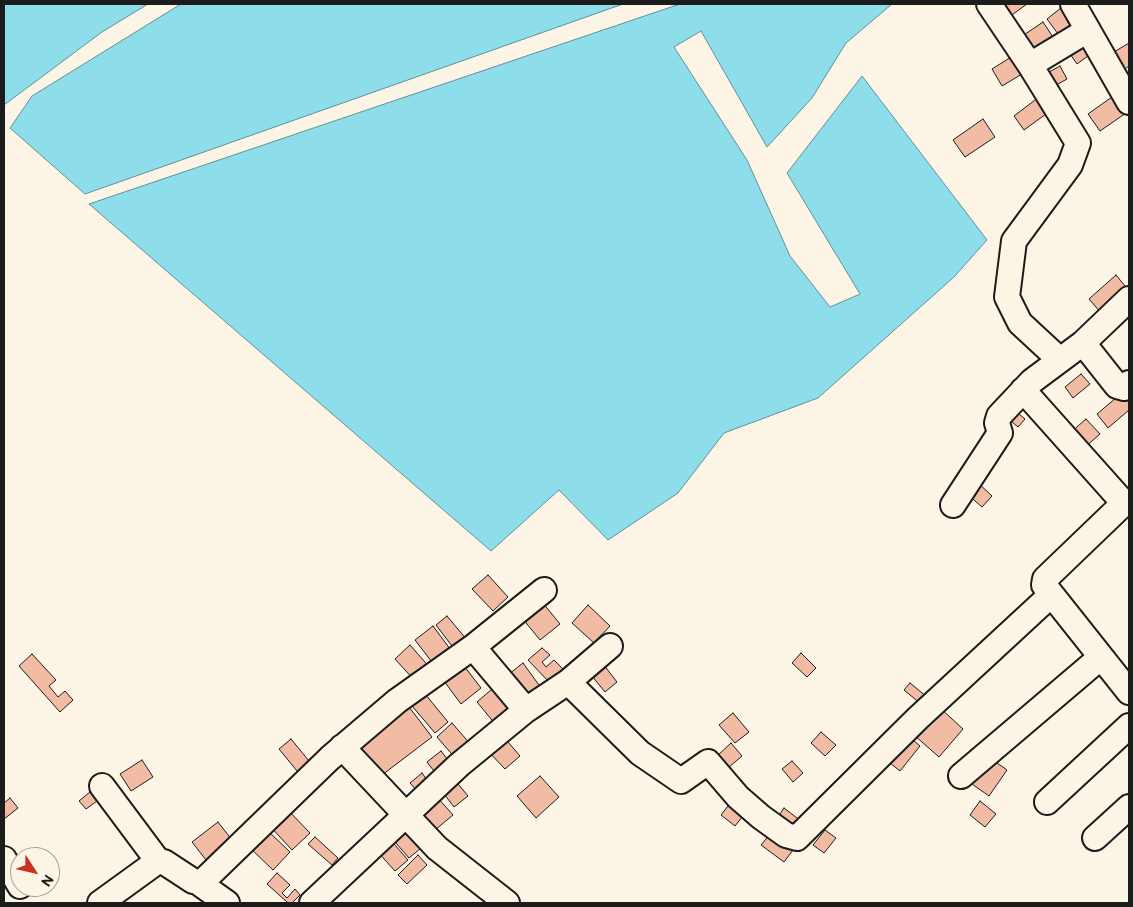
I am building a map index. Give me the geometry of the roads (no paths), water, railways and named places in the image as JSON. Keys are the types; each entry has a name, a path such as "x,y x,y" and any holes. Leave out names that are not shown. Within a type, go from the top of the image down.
{"street":[{"path":"989,4 1030,65 1078,143 1070,165 1014,241 1007,297 1020,323 1060,360"},
{"path":"1073,4 1088,30 1123,77 1129,102"},
{"path":"1030,65 1088,30"},
{"path":"953,505 1000,434 997,423 999,416 1023,390 1083,343 1129,300"},
{"path":"1083,343 1117,386 1124,388 1129,383"},
{"path":"1023,390 1122,501 1120,507 1045,579 1044,585 1129,692"},
{"path":"199,883 206,879 342,747 544,590"},
{"path":"568,682 640,753 681,781 708,762 738,797 755,812 786,835 797,838 918,718 1051,595"},
{"path":"312,903 459,765 526,710 568,682 610,646"},
{"path":"473,647 526,710"},
{"path":"961,776 1101,657"},
{"path":"1047,802 1129,726"},
{"path":"342,747 442,853 507,903"},
{"path":"102,786 158,861 164,862 199,883 227,903"},
{"path":"1095,838 1129,807"},
{"path":"100,903 158,861"}],"water":[{"path":"4,4 148,4 102,32 4,105"},
{"path":"181,4 623,4 85,194 10,128 32,96"},
{"path":"680,4 892,4 846,43 812,98 767,147 701,31 674,47 747,160 790,256 830,307 860,294 787,173 862,76 987,240 954,277 818,398 724,433 678,493 608,540 559,490 491,551 89,204"}]}
